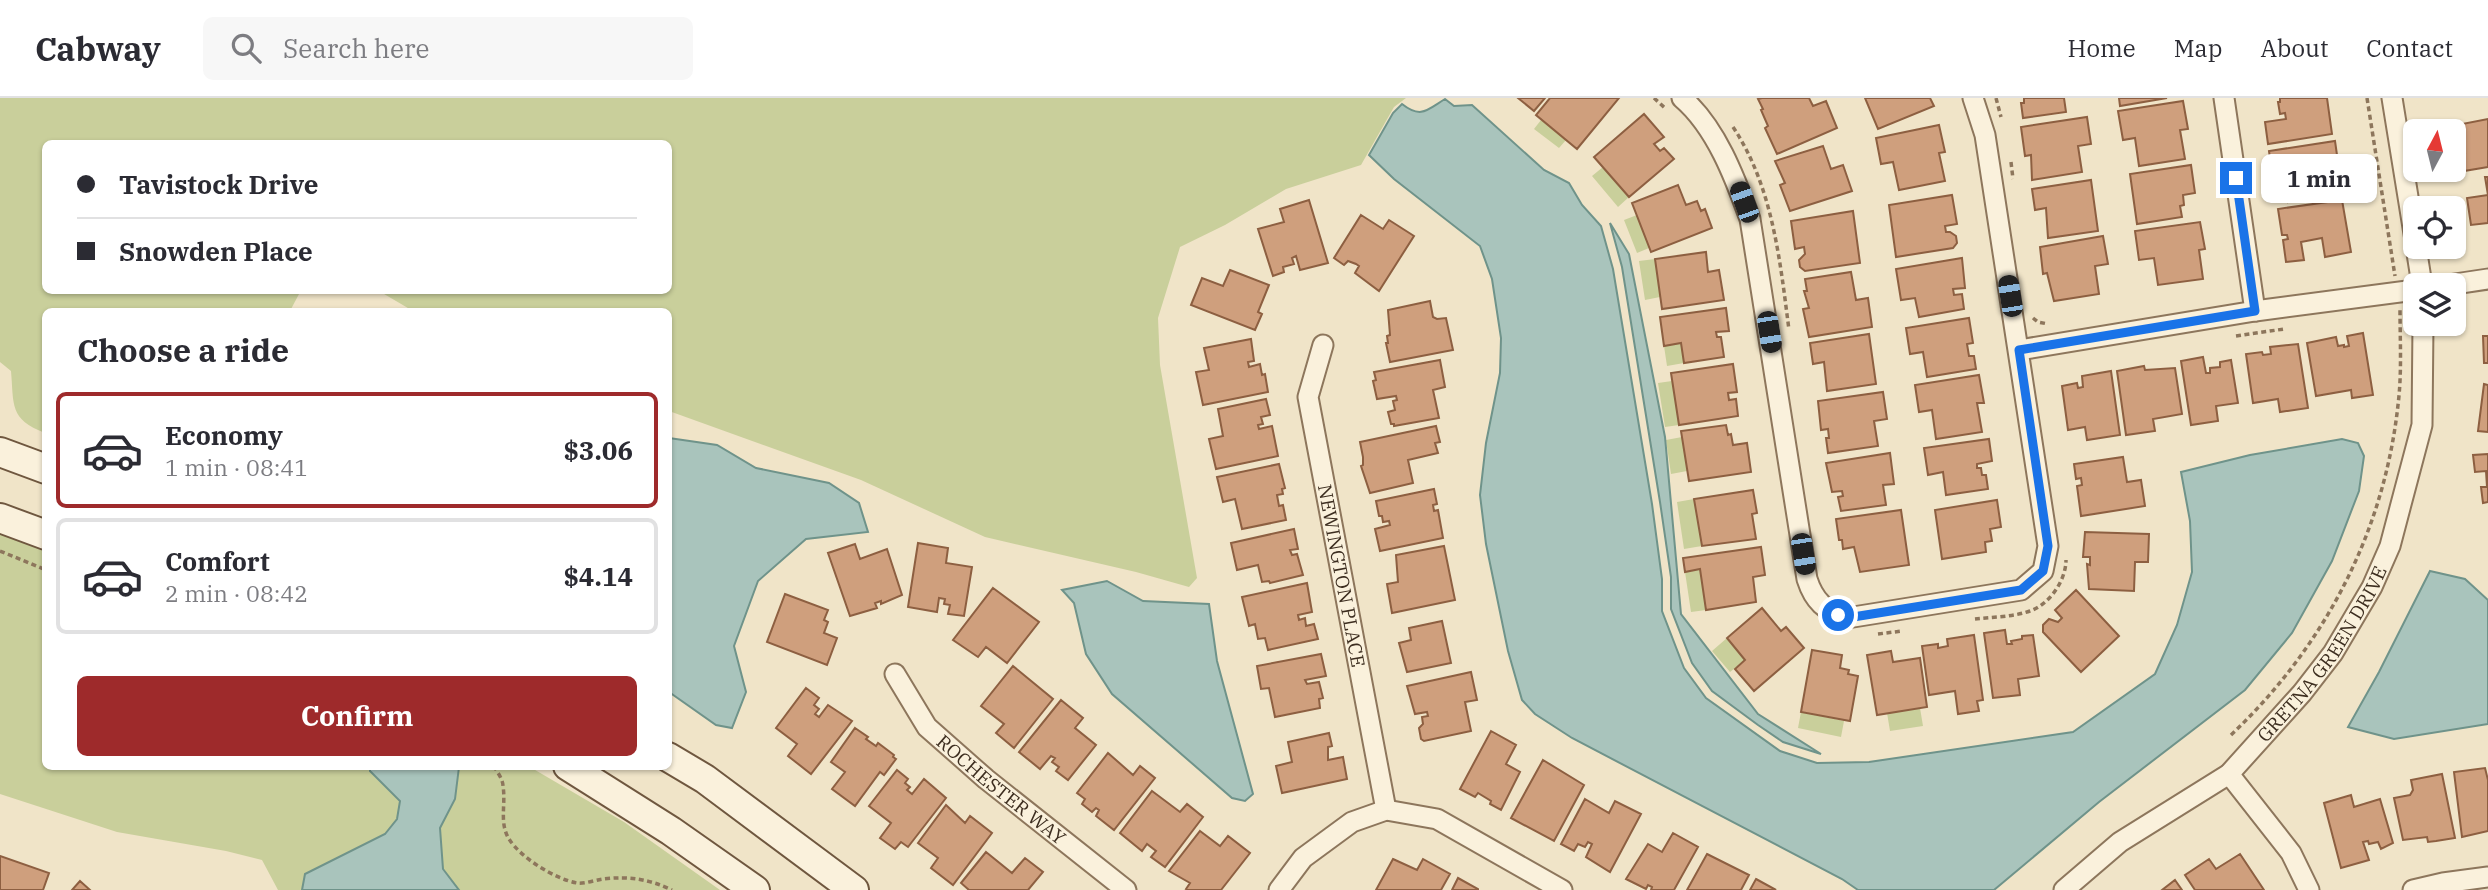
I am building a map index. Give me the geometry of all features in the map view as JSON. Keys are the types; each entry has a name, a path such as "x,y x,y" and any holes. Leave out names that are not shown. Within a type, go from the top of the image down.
{"main road":[{"path":"0,452 42,468"},
{"path":"0,518 42,534"},
{"path":"672,759 705,779 854,890"},
{"path":"574,770 670,831 755,890"}],"street":[{"path":"1676,105 1692,107 1731,165 1750,219 1807,579 1811,592 1821,605 1831,613 1847,618 2021,590 2043,571 2048,546 2019,350 1985,135 1973,98"},
{"path":"2224,98 2255,311"},
{"path":"2392,98 2408,196"},
{"path":"2466,282 2488,279"},
{"path":"2019,350 2255,311 2403,292"},
{"name":"GRETNA GREEN DRIVE","path":"2064,890 2120,842 2229,774 2302,693 2333,653 2372,587 2390,546 2422,425 2423,336"},
{"name":"NEWINGTON PLACE","path":"1323,345 1308,397 1386,810"},
{"name":"ROCHESTER WAY","path":"895,674 927,727 986,779 1126,890"},
{"path":"2229,774 2291,853 2309,890"},
{"path":"1279,890 1303,858 1352,822 1386,810 1437,819 1562,890"},
{"path":"2413,890 2488,877"}],"path":[{"path":"1654,98 1676,105"},
{"path":"1996,98 2002,121"},
{"path":"2367,98 2397,273"},
{"path":"2010,158 2014,182"},
{"path":"2031,308 2032,317 2038,322 2046,325 2056,323"},
{"path":"2231,735 2273,692 2328,618 2350,576 2371,524 2381,498 2398,404 2401,310"},
{"path":"2232,336 2296,327"},
{"path":"0,551 42,568"},
{"path":"1965,620 2030,611 2063,580 2066,559"},
{"path":"1875,634 1908,630"},
{"path":"496,770 503,783 503,826 508,838 520,853 533,863 579,884 625,876 672,890"}],"green space":[{"path":"0,98 1406,98 1394,107 1361,165 1286,189 1225,225 1180,247 1158,318 1160,365 1197,578 1189,587 985,537 861,480 672,412 672,308 408,308 384,294 672,294 672,140 42,140 42,294 299,294 292,308 42,308 42,432 19,416 14,402 11,371 0,362"},
{"path":"1541,120 1566,140 1559,148 1534,129"},
{"path":"1603,167 1629,197 1618,207 1592,176"},
{"path":"1637,215 1649,248 1637,253 1624,220"},
{"path":"1655,259 1660,297 1645,300 1639,261"},
{"path":"1681,343 1684,363 1667,366 1664,346"},
{"path":"1672,381 1679,425 1665,427 1658,383"},
{"path":"1682,437 1687,471 1671,474 1666,440"},
{"path":"1694,499 1702,546 1684,549 1677,502"},
{"path":"0,534 42,550 42,770 535,770 624,822 720,890 278,890 262,860 117,832 0,794"},
{"path":"1700,569 1706,610 1691,612 1685,572"},
{"path":"1727,638 1745,660 1730,672 1712,651"},
{"path":"1920,708 1923,726 1890,731 1887,713"},
{"path":"1801,712 1844,721 1841,737 1798,728"}],"water":[{"path":"1445,99 1454,106 1472,105 1544,170 1569,183 1582,205 1601,226 1613,269 1652,504 1662,579 1662,611 1684,668 1706,698 1780,751 1817,763 1869,762 2073,732 2155,674 2177,625 2192,572 2190,521 2181,472 2250,455 2342,439 2358,443 2364,456 2359,491 2332,561 2292,633 2245,690 2099,802 1994,890 1858,890 1842,879 1572,738 1535,714 1522,700 1508,651 1486,544 1480,495 1486,443 1500,373 1501,338 1492,279 1480,246 1394,179 1369,155 1393,113 1402,104 1419,112"},
{"path":"1610,223 1629,254 1665,437 1681,614 1758,714 1821,754 1783,742 1758,725 1712,691 1692,663 1671,609 1671,577 1660,502 1622,267"},
{"path":"672,438 717,445 756,468 829,483 859,503 868,532 806,539 758,581 734,646 746,692 732,728 716,725 672,694"},
{"path":"2430,571 2465,579 2488,600 2488,724 2394,739 2348,727 2379,672"},
{"path":"1107,581 1143,601 1209,604 1217,661 1253,794 1245,801 1232,798 1112,694 1086,654 1074,603 1062,590"},
{"path":"459,770 455,799 440,828 443,869 459,890 302,890 305,874 385,834 397,819 400,801 370,771"}],"building":[{"path":"1518,98 1545,98 1534,111"},
{"path":"1550,98 1619,98 1577,149 1536,115"},
{"path":"1809,98 1813,106 1826,101 1837,128 1777,154 1765,128 1768,126 1758,99"},
{"path":"1865,98 1930,98 1934,106 1878,129"},
{"path":"2024,98 2064,98 2066,112 2023,118 2021,103 2024,103"},
{"path":"2119,98 2167,98 2120,106"},
{"path":"2280,98 2327,98 2332,134 2268,144 2265,122 2286,119 2285,113 2280,114"},
{"path":"2183,101 2188,129 2180,130 2185,159 2139,166 2135,138 2123,140 2118,111"},
{"path":"1644,114 1664,137 1654,144 1660,151 1664,148 1674,159 1629,197 1594,157"},
{"path":"2087,117 2091,144 2078,146 2082,172 2032,180 2031,155 2025,156 2021,127"},
{"path":"2488,119 2488,167 2466,171 2466,123"},
{"path":"1939,125 1945,152 1939,153 1945,181 1899,190 1893,162 1881,164 1876,138"},
{"path":"2335,141 2339,169 2325,171 2328,196 2288,202 2287,178 2273,180 2269,151"},
{"path":"1823,146 1831,169 1843,165 1852,191 1790,211 1780,185 1785,183 1775,161"},
{"path":"2191,165 2195,193 2183,195 2184,205 2180,206 2182,217 2137,224 2130,174"},
{"path":"2091,180 2098,231 2048,238 2046,208 2035,210 2032,189"},
{"path":"1678,185 1686,205 1697,201 1701,211 1705,209 1712,228 1651,252 1632,203"},
{"path":"1952,195 1957,224 1945,226 1946,232 1956,236 1957,243 1953,248 1896,257 1889,205"},
{"path":"2488,195 2488,223 2471,225 2467,198"},
{"path":"1309,200 1328,263 1300,270 1296,256 1292,258 1294,264 1283,267 1284,272 1273,276 1258,229 1284,222 1280,209"},
{"path":"2342,200 2351,252 2325,257 2322,238 2301,242 2304,260 2286,262 2283,240 2288,239 2287,235 2282,235 2278,209"},
{"path":"1853,211 1860,263 1805,271 1800,267 1799,260 1805,254 1804,247 1795,249 1791,221"},
{"path":"1361,215 1383,229 1389,220 1414,236 1379,291 1355,273 1359,266 1348,261 1344,265 1334,258"},
{"path":"2200,222 2205,249 2199,250 2203,279 2158,285 2154,258 2139,260 2135,231"},
{"path":"2103,236 2108,264 2095,266 2099,294 2054,301 2047,273 2043,274 2040,247"},
{"path":"1706,252 1708,272 1719,270 1724,300 1662,309 1655,259"},
{"path":"1962,258 1965,288 1953,289 1954,295 1962,294 1964,309 1919,317 1915,298 1901,300 1896,269"},
{"path":"1230,270 1269,285 1258,312 1262,314 1255,330 1191,305 1202,278 1223,286"},
{"path":"1851,272 1856,300 1868,298 1872,327 1809,337 1803,309 1809,308 1804,291 1807,291 1805,279"},
{"path":"1430,301 1433,317 1446,318 1453,350 1390,362 1386,343 1387,336 1390,335 1388,310"},
{"path":"1726,308 1729,331 1716,332 1717,337 1721,337 1724,357 1684,363 1681,343 1664,346 1660,317"},
{"path":"1969,318 1973,343 1967,344 1969,356 1974,356 1976,369 1927,377 1923,352 1910,354 1906,328"},
{"path":"2363,333 2373,395 2352,398 2351,390 2316,396 2307,343 2336,337 2338,346 2344,347 2349,346 2347,336"},
{"path":"1869,334 1876,384 1827,391 1824,362 1813,364 1810,343"},
{"path":"2483,336 2488,336 2488,363 2484,363"},
{"path":"1251,339 1254,361 1248,362 1249,367 1260,364 1268,392 1203,405 1196,372 1209,370 1204,348"},
{"path":"2298,344 2308,408 2280,412 2278,399 2253,403 2246,354 2271,354 2270,347"},
{"path":"2203,357 2206,373 2210,373 2210,368 2220,367 2220,362 2231,360 2238,403 2216,406 2218,421 2191,425 2181,361"},
{"path":"1440,360 1445,387 1433,390 1439,418 1394,426 1391,424 1388,412 1395,410 1393,401 1397,400 1396,396 1377,399 1374,372"},
{"path":"1733,364 1737,392 1728,393 1729,400 1736,399 1738,416 1679,425 1671,373"},
{"path":"2144,366 2145,370 2175,368 2182,414 2153,419 2155,431 2126,435 2117,371"},
{"path":"2111,371 2120,435 2087,440 2085,427 2068,430 2062,386 2077,383 2078,388 2083,387 2082,376"},
{"path":"1979,375 1984,403 1977,403 1982,432 1936,439 1932,410 1919,412 1915,385"},
{"path":"2484,384 2488,385 2488,432 2478,431"},
{"path":"1883,392 1887,419 1874,421 1878,446 1828,453 1828,429 1821,430 1818,401"},
{"path":"1266,399 1270,415 1261,417 1263,424 1258,425 1259,429 1272,426 1278,456 1216,469 1209,439 1223,436 1218,409"},
{"path":"1726,425 1733,445 1747,443 1751,472 1689,481 1681,431"},
{"path":"1436,426 1440,442 1435,443 1438,453 1408,460 1413,483 1370,493 1361,466 1363,457 1360,442"},
{"path":"1989,439 1992,461 1977,464 1982,475 1986,475 1988,489 1946,495 1943,472 1928,475 1924,448"},
{"path":"1890,453 1894,484 1883,485 1886,505 1841,511 1838,497 1843,496 1842,491 1832,492 1826,463"},
{"path":"2488,454 2488,502 2483,503 2481,487 2487,487 2486,471 2475,472 2473,455"},
{"path":"2123,457 2127,482 2141,480 2145,506 2081,516 2077,486 2082,485 2081,478 2076,479 2074,464"},
{"path":"1279,464 1285,488 1282,489 1283,494 1277,495 1279,506 1283,505 1286,520 1242,529 1235,499 1223,502 1217,477"},
{"path":"1434,489 1437,504 1433,505 1434,511 1438,510 1443,538 1380,551 1375,529 1390,525 1389,521 1383,522 1382,516 1379,516 1376,501"},
{"path":"1753,490 1757,513 1752,514 1756,539 1702,546 1694,499"},
{"path":"1997,500 2001,527 1990,529 1992,541 1985,542 1986,552 1942,559 1935,510"},
{"path":"1901,510 1909,565 1860,572 1854,547 1843,549 1836,519"},
{"path":"1294,529 1298,549 1290,550 1292,555 1297,554 1303,575 1270,583 1262,582 1258,565 1237,570 1231,543"},
{"path":"2085,532 2149,534 2148,562 2135,562 2134,591 2089,589 2087,564 2090,565 2090,557 2083,557"},
{"path":"918,543 948,548 946,563 972,567 964,616 948,614 950,605 944,604 945,599 939,598 937,612 908,607"},
{"path":"855,544 860,559 887,549 902,595 881,604 881,601 875,603 877,608 850,616 828,553"},
{"path":"1444,546 1455,600 1392,613 1387,584 1398,582 1396,555"},
{"path":"1761,547 1765,575 1753,577 1756,602 1706,610 1700,569 1685,572 1683,558"},
{"path":"1307,583 1312,612 1298,615 1299,620 1305,618 1306,626 1314,624 1318,639 1268,650 1265,638 1258,639 1255,624 1249,626 1242,597"},
{"path":"993,588 1039,622 1007,663 986,647 978,657 953,640"},
{"path":"2076,590 2119,636 2081,672 2043,632 2043,625 2049,619 2058,622 2062,618 2055,610"},
{"path":"785,594 828,610 824,620 828,622 824,633 837,638 827,665 767,642"},
{"path":"1762,608 1781,631 1786,627 1804,648 1754,691 1735,669 1745,660 1727,638"},
{"path":"1442,621 1451,663 1407,672 1399,643 1411,640 1409,628"},
{"path":"2005,630 2007,644 2022,639 2022,636 2033,635 2039,676 2018,679 2020,695 1993,698 1984,633"},
{"path":"1974,635 1983,700 1977,701 1979,711 1958,714 1955,691 1929,695 1922,646 1948,646 1947,639"},
{"path":"1812,650 1842,655 1840,668 1849,670 1848,674 1858,676 1850,721 1801,712"},
{"path":"1891,651 1893,662 1920,658 1927,707 1877,715 1867,655"},
{"path":"1321,654 1326,676 1305,680 1307,684 1319,682 1323,698 1319,699 1320,708 1275,717 1269,688 1261,689 1257,666"},
{"path":"1013,666 1053,699 1014,748 996,733 1004,724 981,706"},
{"path":"1471,672 1477,700 1465,702 1471,731 1424,741 1421,739 1419,728 1423,724 1422,717 1428,716 1427,712 1415,714 1407,686"},
{"path":"806,688 819,698 814,705 819,709 815,714 819,717 828,705 852,721 811,774 788,756 797,744 776,728"},
{"path":"1061,700 1083,718 1075,728 1096,745 1068,780 1056,771 1059,767 1052,762 1055,758 1051,756 1040,769 1019,752"},
{"path":"855,728 868,737 866,739 876,746 878,743 896,759 884,775 880,772 855,806 832,789 845,772 831,762"},
{"path":"1491,731 1516,745 1506,764 1520,772 1501,810 1478,793 1475,797 1460,789"},
{"path":"1329,733 1332,746 1328,747 1328,760 1343,757 1347,779 1282,793 1276,766 1292,762 1288,742"},
{"path":"1108,753 1133,775 1140,766 1155,778 1114,830 1096,816 1099,810 1096,808 1092,812 1082,804 1085,799 1077,793"},
{"path":"1543,760 1584,785 1554,841 1511,818"},
{"path":"2485,768 2488,780 2488,831 2462,837 2454,772"},
{"path":"897,770 908,779 905,783 912,794 924,779 946,798 908,847 901,842 895,849 880,838 891,823 869,806"},
{"path":"2442,774 2455,838 2428,842 2427,837 2403,840 2394,798 2410,795 2413,790 2411,780"},
{"path":"1152,791 1180,812 1187,804 1203,817 1165,867 1151,857 1156,851 1147,844 1142,851 1120,833"},
{"path":"2351,795 2354,807 2380,799 2393,843 2381,849 2378,842 2363,842 2369,860 2341,868 2324,803"},
{"path":"1585,799 1609,813 1615,801 1641,814 1610,872 1586,857 1592,844 1588,842 1585,847 1578,844 1574,851 1561,844"},
{"path":"946,805 965,823 970,816 992,833 953,885 931,868 938,858 918,843"},
{"path":"1200,831 1220,846 1228,836 1250,853 1221,890 1188,890 1186,889 1190,883 1169,871"},
{"path":"1673,833 1698,847 1674,890 1651,890 1652,887 1648,885 1646,889 1626,879 1648,844 1662,852"},
{"path":"986,852 1012,873 1025,858 1043,872 1028,890 969,890 961,883"},
{"path":"1707,854 1749,875 1741,890 1687,890"},
{"path":"2240,854 2264,890 2195,890 2185,875 2209,859 2216,869"},
{"path":"0,856 49,873 43,890 0,890"},
{"path":"1393,859 1417,870 1423,859 1450,874 1441,890 1376,890"},
{"path":"1458,878 1478,889 1478,890 1452,890"},
{"path":"1756,879 1776,890 1750,890"},
{"path":"2175,880 2182,890 2162,890"},
{"path":"80,881 90,890 72,890"}],"route":[{"path":"1838,615 1847,618 2021,590 2043,571 2048,546 2019,350 2255,311 2236,178"}]}
